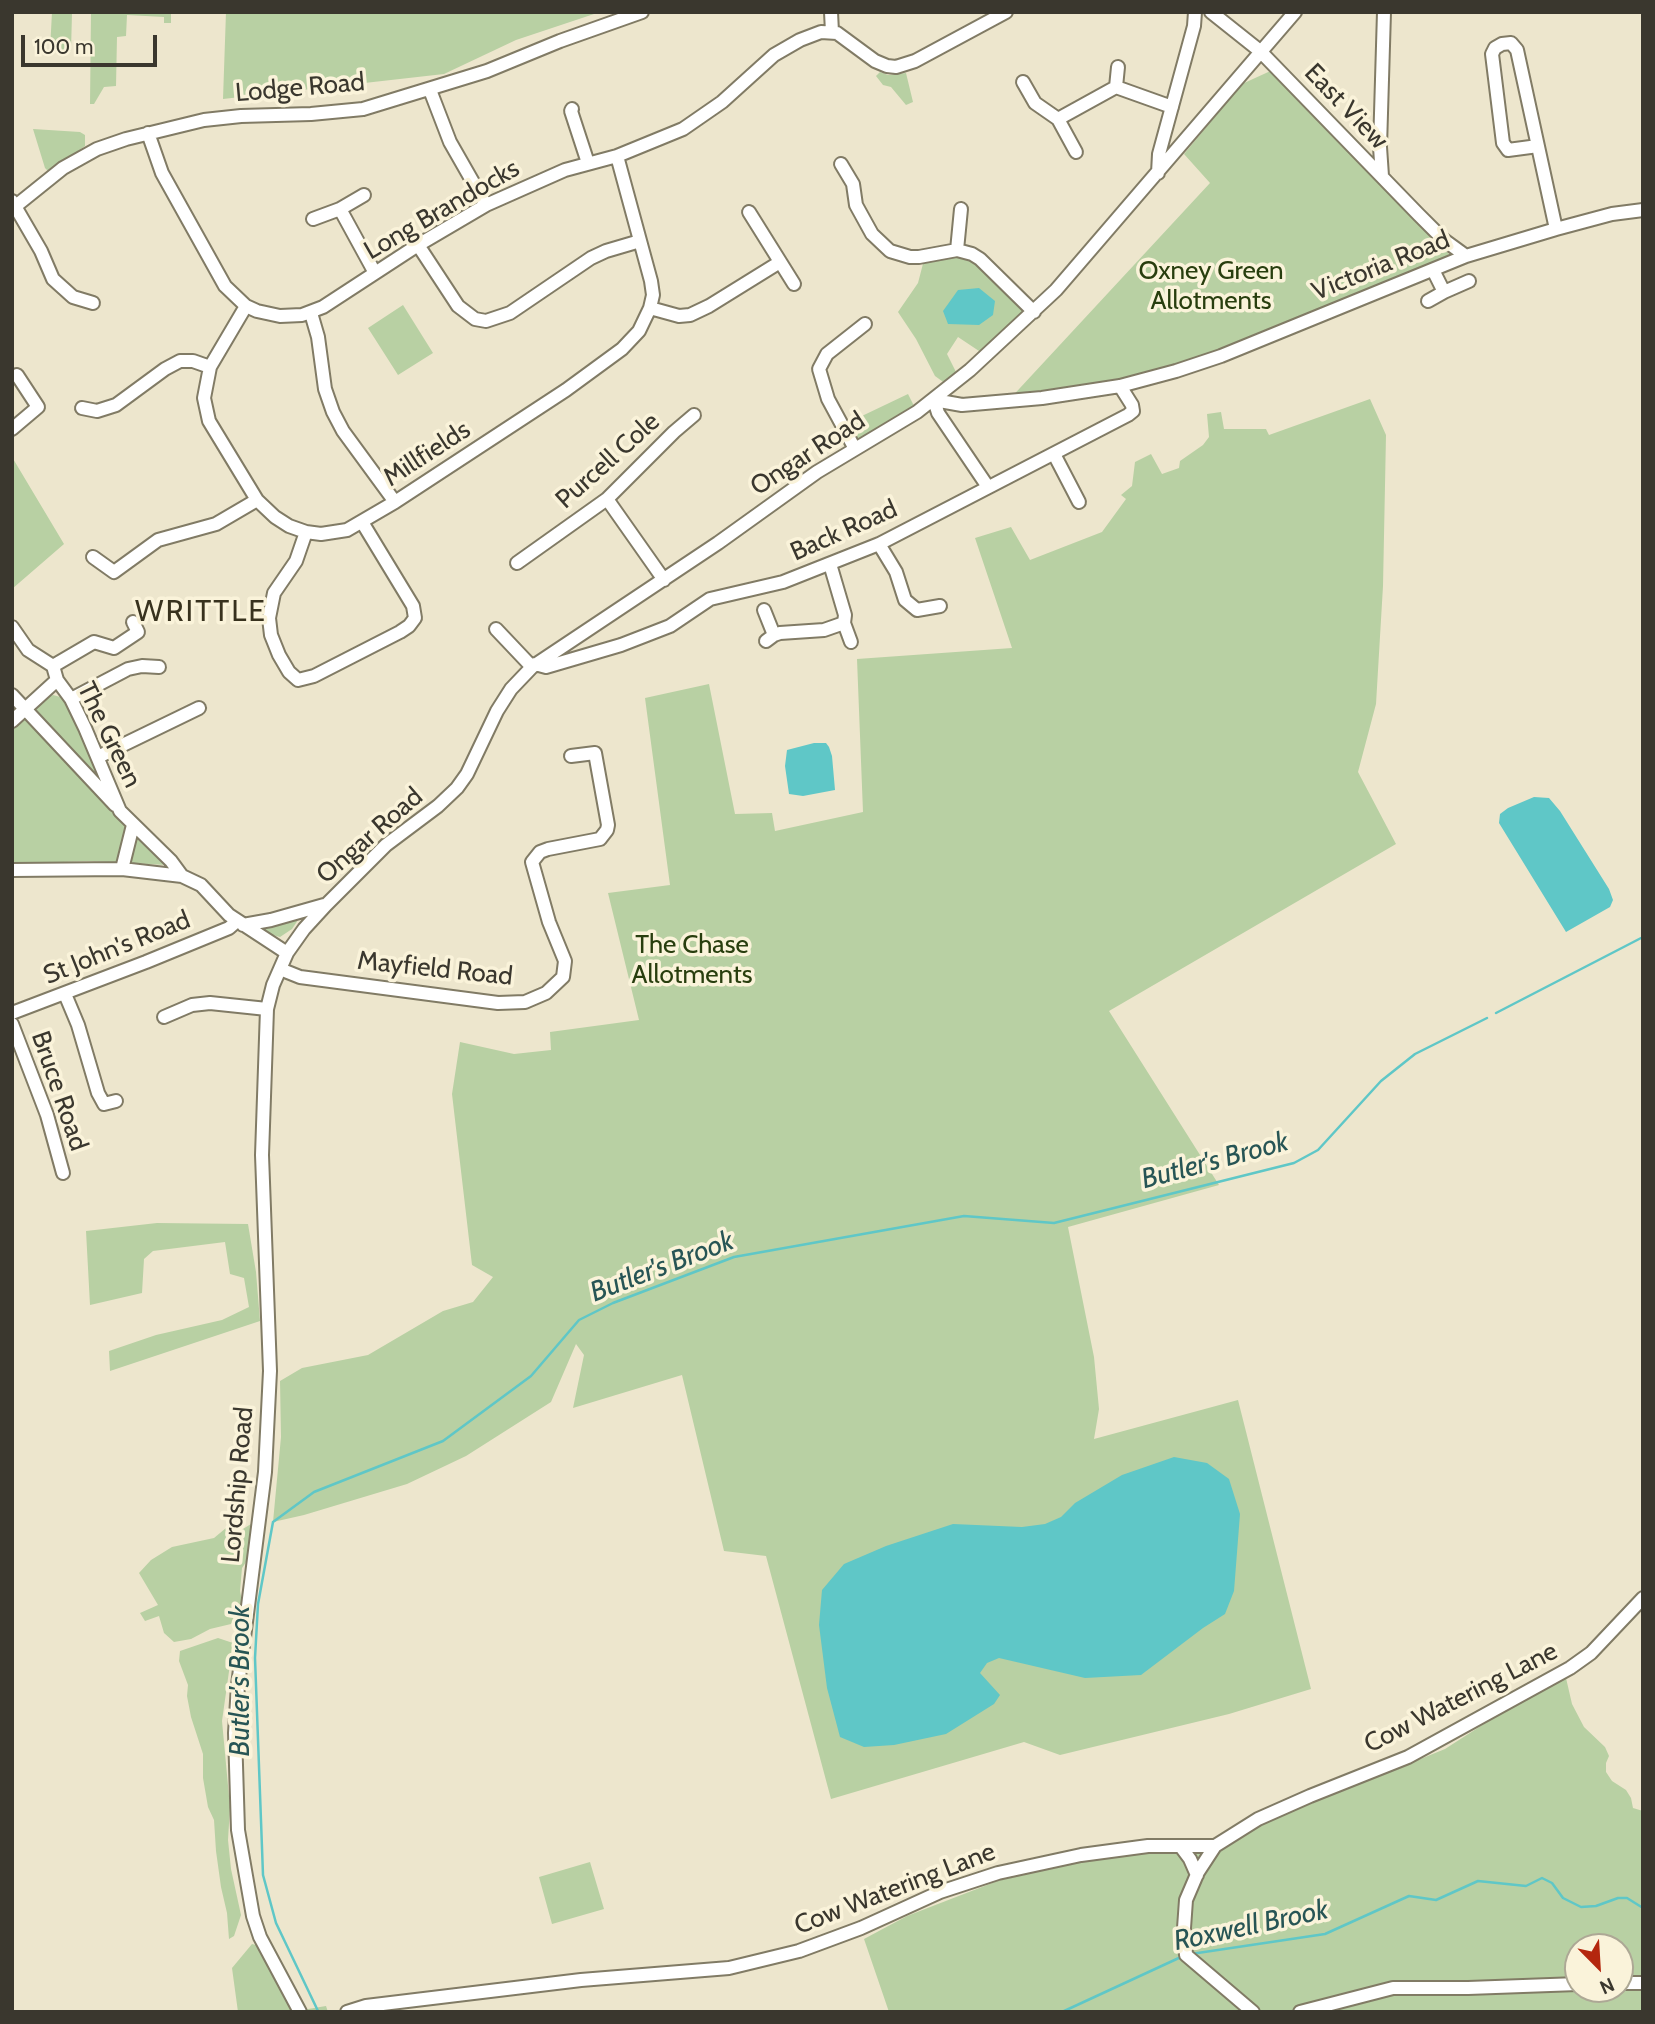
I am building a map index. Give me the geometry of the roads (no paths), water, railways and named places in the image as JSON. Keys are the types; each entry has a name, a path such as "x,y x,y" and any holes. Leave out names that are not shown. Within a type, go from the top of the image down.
{"street":[{"name":"Lodge Road","path":"13,205 64,168 96,149 148,133 204,120 363,109 487,71 642,12"},
{"path":"831,12 832,32 843,36 875,61 896,67 915,61 980,18 1006,12"},
{"path":"1158,173 1159,154 1194,26 1195,12"},
{"name":"East View","path":"1211,12 1260,51 1444,240 1466,256"},
{"name":"Ongar Road","path":"287,953 326,905 386,845 438,806 457,788 467,774 497,711 511,689 534,666 855,449 934,400 1056,290 1295,12"},
{"path":"1382,176 1380,147 1384,12"},
{"name":"Long Brandocks","path":"246,306 280,316 311,313 418,244 485,205 538,181 666,137 697,121 722,103 783,48 821,32 832,32"},
{"path":"1538,146 1508,150 1503,143 1492,54 1495,48 1502,44 1511,43 1517,50 1538,146 1556,229"},
{"path":"1116,87 1118,67"},
{"path":"1023,82 1035,103 1058,119 1076,152"},
{"path":"1058,119 1116,87 1172,107"},
{"path":"430,90 450,142 485,205"},
{"path":"572,109 588,163"},
{"path":"148,133 158,165 219,277 246,306"},
{"path":"617,156 651,281 653,295 650,308 679,316 690,315 780,262"},
{"path":"841,164 853,184 856,205 879,243 890,251 910,257 957,250 972,254 1034,312"},
{"path":"313,219 340,209 364,195"},
{"path":"13,205 41,251 53,279 73,297 93,303"},
{"path":"340,209 375,273"},
{"path":"957,250 961,209"},
{"name":"Victoria Road","path":"934,400 976,405 1120,386 1221,356 1466,256 1612,214 1643,210"},
{"path":"749,212 794,284"},
{"path":"1444,240 1439,267 1444,292"},
{"path":"418,244 458,306 475,319 486,321 510,313 591,258 640,241"},
{"path":"1429,301 1469,281"},
{"name":"Millfields","path":"246,306 210,367 205,383 205,410 216,435 257,500 275,517 306,532 347,530 395,502 566,390 622,349 639,331 650,308"},
{"path":"311,313 318,337 327,397 333,412 395,502"},
{"path":"855,449 828,399 819,369 827,354 865,324"},
{"path":"82,408 97,411 107,409 180,361 193,361 210,367"},
{"path":"12,429 38,407 18,374"},
{"name":"Back Road","path":"534,666 546,667 621,645 670,626 710,599 783,582 879,544 1133,411 1120,386"},
{"path":"934,400 939,413 988,487"},
{"name":"Purcell Cole","path":"517,563 607,499 674,432 695,415"},
{"path":"1054,454 1079,502"},
{"path":"607,499 664,580"},
{"path":"114,572 158,540 216,524 257,500"},
{"path":"306,532 296,561 274,593 269,618 271,635 279,654 289,672 298,680 314,676 394,635 409,626 415,618 413,606 362,522"},
{"path":"879,544 896,572 905,600 916,610 940,606"},
{"path":"93,557 114,572 120,584"},
{"path":"830,564 851,642"},
{"path":"764,610 770,638 824,630 844,623"},
{"path":"53,666 94,642 114,648 138,632 133,622"},
{"path":"12,627 29,650 53,666 57,680"},
{"path":"496,629 534,666"},
{"path":"71,699 128,669 159,667"},
{"name":"The Green","path":"12,721 57,680 71,699 99,757 120,811"},
{"path":"12,695 25,709"},
{"path":"99,757 199,708"},
{"name":"The Green","path":"25,709 133,825 171,861 182,876"},
{"name":"Mayfield Road","path":"280,970 300,976 498,1003 525,1002 546,993 563,977 565,961 543,902 532,862 540,852 548,849 600,839 608,824 595,753 571,756"},
{"name":"The Green","path":"122,869 133,825"},
{"name":"The Green","path":"12,870 122,869 182,876 201,885 240,923 287,953"},
{"name":"Ongar Road","path":"240,923 271,920 326,905"},
{"name":"St John's Road","path":"12,1013 240,923"},
{"name":"Lordship Road","path":"287,953 267,1009 262,1155 270,1371 265,1472 237,1685 235,1733 238,1830 253,1916 260,1937 300,2012"},
{"path":"65,994 78,1025 98,1093 104,1104 116,1101"},
{"path":"164,1017 192,1005 211,1003 267,1009"},
{"name":"Bruce Road","path":"12,1024 47,1115 63,1173"},
{"name":"Cow Watering Lane","path":"346,2012 366,2006 580,1980 729,1968 799,1951 861,1928 950,1888 998,1873 1095,1853 1148,1846 1215,1846 1258,1819 1408,1757 1570,1668 1591,1653 1643,1598"},
{"path":"1215,1846 1197,1875 1186,1900 1186,1955 1253,2012"},
{"path":"1181,1847 1197,1875"},
{"path":"1300,2012 1393,1987 1564,1985"}],"water":[{"path":"979,288 995,301 993,315 979,325 948,324 943,311 958,290"},
{"path":"814,743 826,743 829,747 835,790 803,796 789,794 785,766 787,750"},
{"path":"1534,797 1549,798 1560,811 1609,889 1613,900 1610,907 1566,932 1499,823 1500,814 1508,808"},
{"path":"1174,1457 1207,1463 1229,1479 1240,1514 1234,1591 1225,1614 1141,1675 1085,1678 999,1658 987,1663 980,1673 1000,1695 994,1704 946,1734 894,1745 864,1747 840,1737 827,1688 819,1625 822,1590 844,1564 886,1546 953,1524 1022,1527 1045,1524 1061,1517 1075,1503 1122,1475"}],"waterway":[{"name":"Butler's Brook","path":"1496,1013 1643,937"},
{"name":"Butler's Brook","path":"318,2011 276,1923 263,1875 255,1658 258,1604 273,1522 314,1492 443,1441 531,1376 579,1320 613,1303 734,1257 964,1216 1054,1223 1294,1163 1318,1150 1381,1081 1415,1054 1487,1018"},
{"name":"Roxwell Brook","path":"1191,1954 1325,1934 1409,1896 1436,1900 1478,1881 1526,1886 1542,1878 1552,1883 1563,1898 1581,1907 1627,1898 1643,1908"},
{"name":"Roxwell Brook","path":"1062,2012 1181,1957"}],"district":[{"name":"WRITTLE","path":"201,612"}],"park label":[{"name":"Oxney Green Allotments","path":"1211,286"},
{"name":"The Chase Allotments","path":"692,960"}]}
